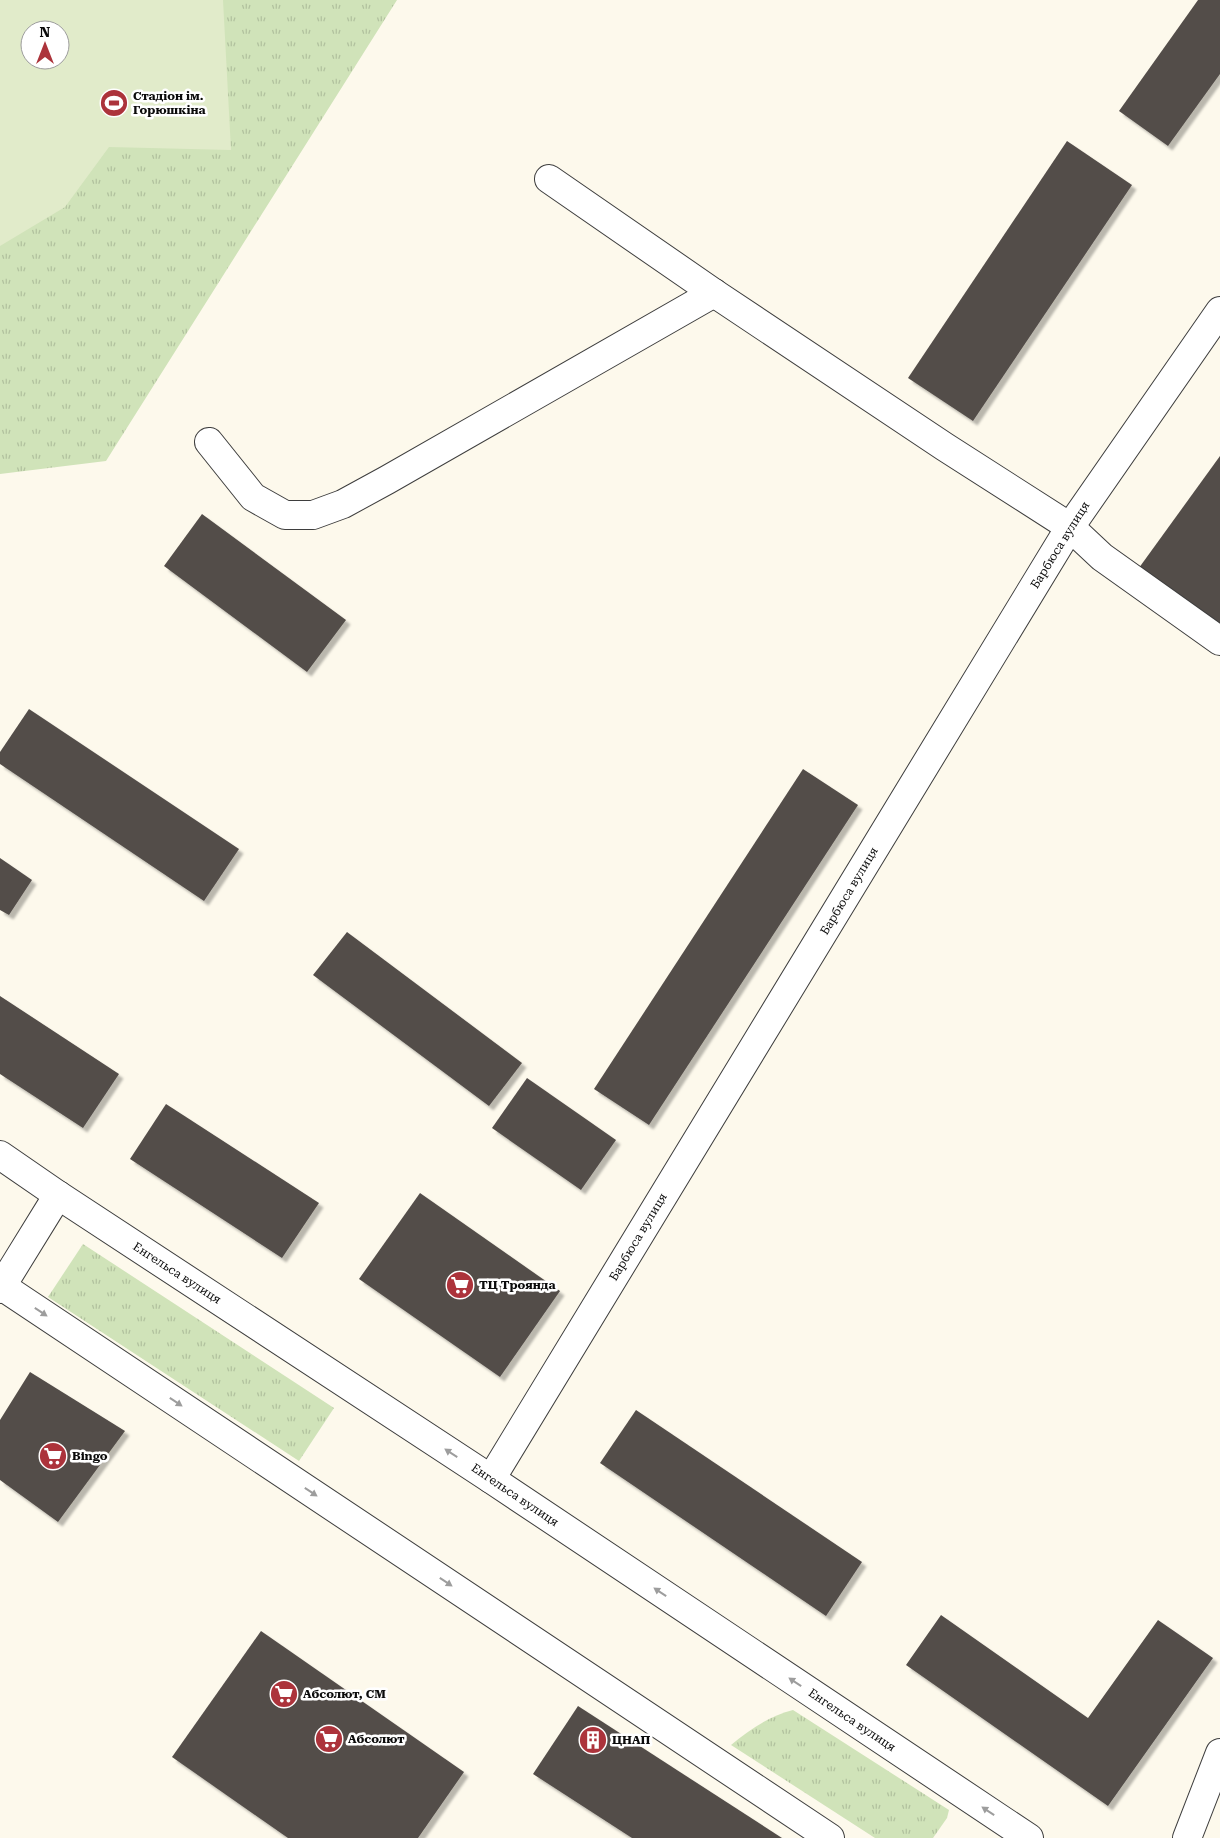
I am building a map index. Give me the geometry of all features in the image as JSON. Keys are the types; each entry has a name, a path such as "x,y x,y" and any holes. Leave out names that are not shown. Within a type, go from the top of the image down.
{"street":[{"path":"549,178 714,292 1070,527 1102,557 1220,641"},
{"path":"209,442 253,497 285,515 314,515 343,504 387,480 714,292"},
{"name":"Барбюса вулиця","path":"491,1479 1070,527 1220,312"},
{"name":"Енгельса вулиця","path":"0,1155 491,1479 1029,1838"},
{"path":"58,1195 1,1287 830,1838"},
{"path":"1187,1838 1220,1753"}],"green space":[{"path":"0,0 397,0 106,461 0,474"},
{"name":"Стадіон ім. Горюшкіна","path":"0,0 223,0 231,150 109,147 65,207 0,246"},
{"path":"83,1244 334,1408 299,1461 48,1297"},
{"path":"793,1710 949,1810 947,1818 933,1838 875,1838 731,1745 760,1724 777,1715"}],"building":[{"path":"1198,0 1220,0 1220,74 1168,146 1119,111"},
{"path":"1067,141 1132,185 973,421 908,378"},
{"path":"1220,456 1220,624 1216,629 1136,572"},
{"path":"202,514 346,620 307,672 164,566"},
{"path":"29,709 239,849 204,901 0,764 0,752"},
{"path":"803,769 858,805 649,1125 594,1089"},
{"path":"0,858 32,880 9,915 0,910"},
{"path":"347,932 522,1063 489,1106 313,975"},
{"path":"0,996 119,1074 83,1128 0,1074"},
{"path":"527,1078 616,1140 581,1190 492,1128"},
{"path":"166,1104 319,1203 282,1258 130,1159"},
{"name":"ТЦ Троянда","path":"420,1193 560,1291 500,1377 359,1279"},
{"name":"Bingo","path":"30,1372 125,1431 58,1522 0,1480 0,1420"},
{"path":"636,1410 862,1562 826,1616 600,1463"},
{"path":"941,1615 1088,1718 1158,1620 1213,1658 1108,1806 906,1665"},
{"name":"Абсолют, СМ","path":"261,1631 464,1772 418,1838 288,1838 172,1757"},
{"name":"ЦНАП","path":"578,1706 782,1838 632,1838 533,1774"}],"place":[{"name":"Стадіон ім. Горюшкіна","path":"114,103"},
{"name":"ТЦ Троянда","path":"460,1285"},
{"name":"Bingo","path":"53,1456"},
{"name":"Абсолют, СМ","path":"284,1694"},
{"name":"Абсолют","path":"329,1739"},
{"name":"ЦНАП","path":"593,1740"}]}
